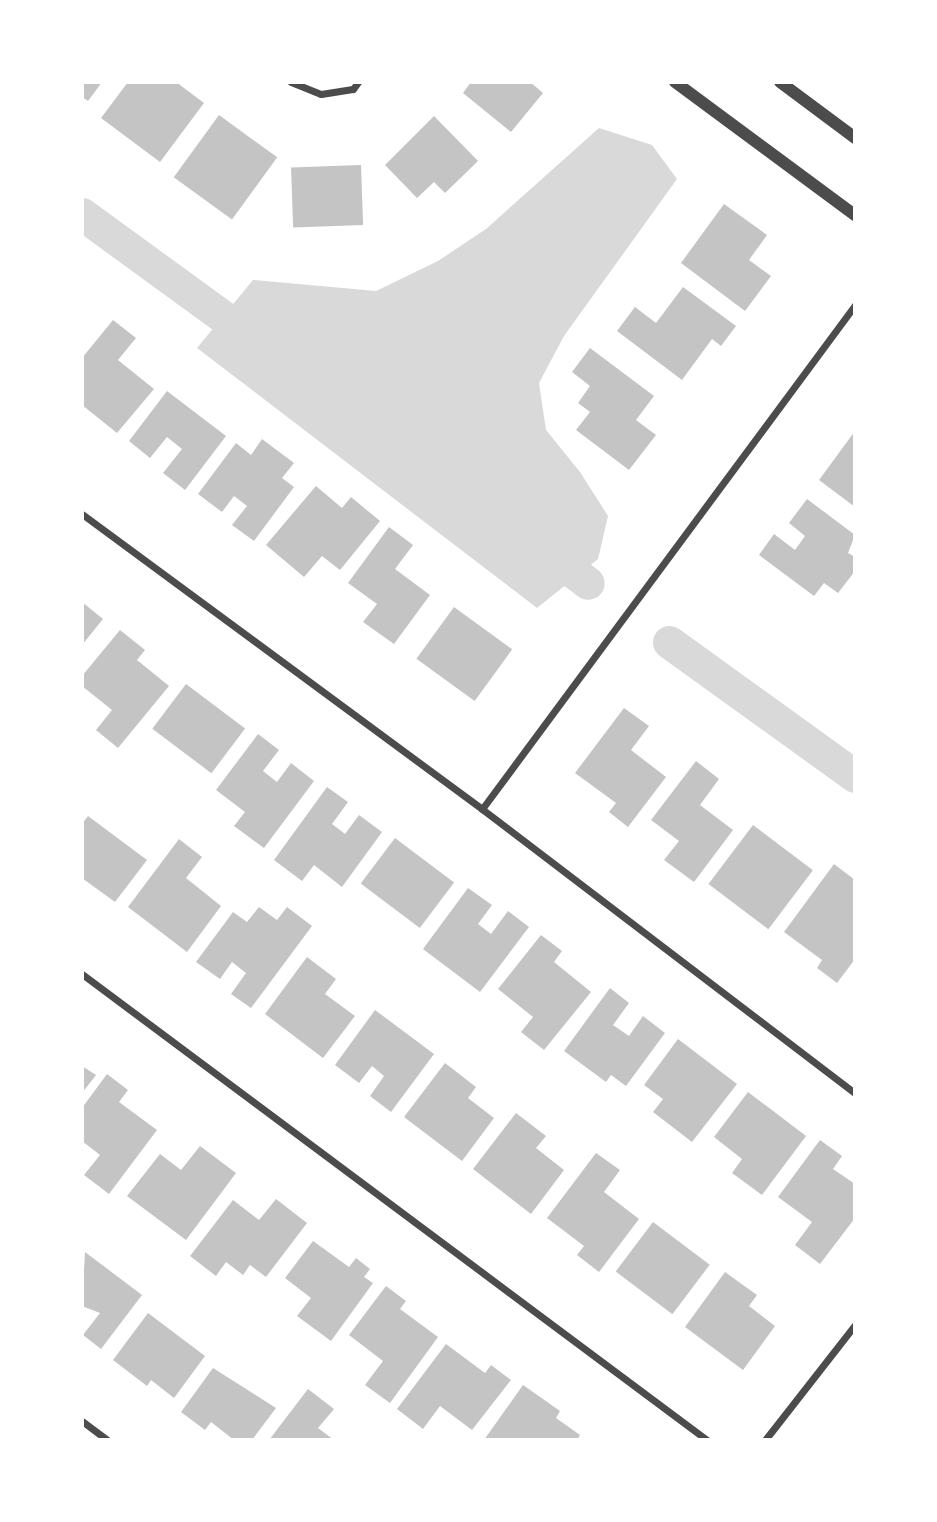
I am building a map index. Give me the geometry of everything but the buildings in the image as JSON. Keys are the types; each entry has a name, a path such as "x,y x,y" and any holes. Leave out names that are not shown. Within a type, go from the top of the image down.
{"street":[{"path":"291,82 321,94 353,89 358,82"},
{"path":"676,82 855,215"},
{"path":"780,82 855,138"},
{"path":"482,809 855,304"},
{"path":"82,514 482,809 855,1093"},
{"path":"82,974 707,1440"},
{"path":"765,1440 855,1325"},
{"path":"82,1421 107,1440"}],"shaded area":[{"path":"599,128 652,145 677,179 564,336 539,383 546,430 580,472 608,516 598,559 537,608 197,348 253,280 376,291 438,261 486,229"}],"waterway":[{"path":"82,214 259,343"},
{"path":"543,549 588,583"},
{"path":"669,642 855,776"}]}
